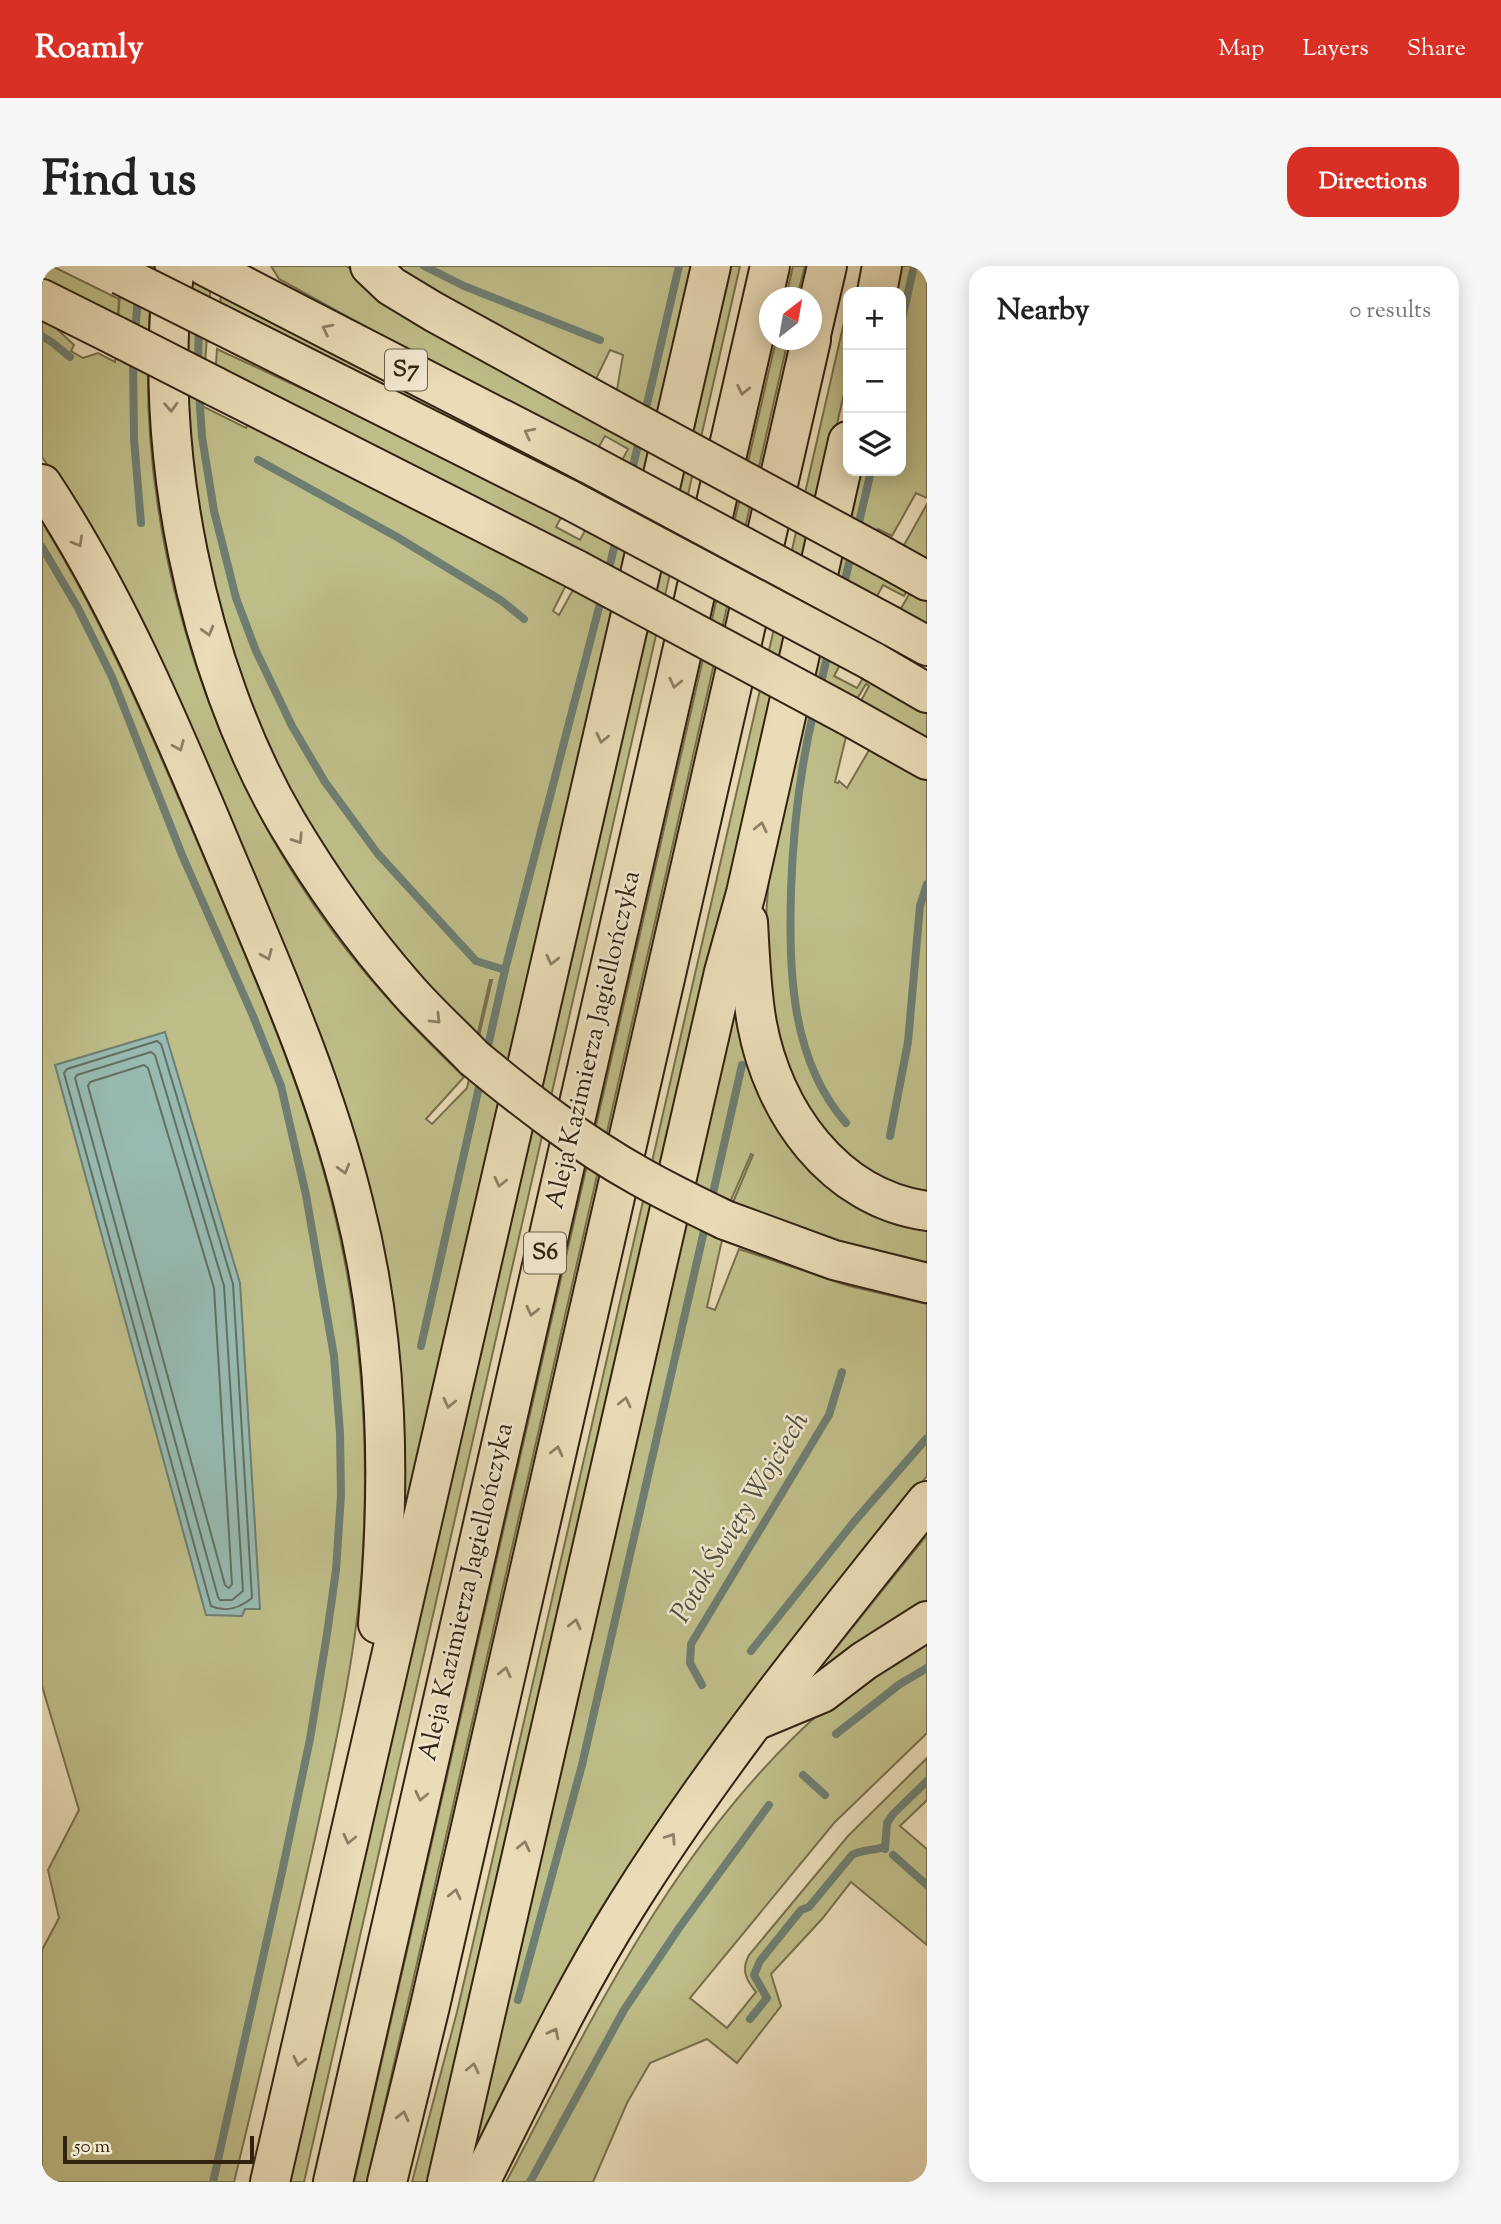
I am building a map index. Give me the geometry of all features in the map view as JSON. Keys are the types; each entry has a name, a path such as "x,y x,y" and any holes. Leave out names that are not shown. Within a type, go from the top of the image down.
{"highway":[{"path":"175,266 169,339 170,402 174,467 194,585 220,673 248,742 286,821 337,900 404,987 474,1058 557,1124 597,1151 639,1177 724,1220 834,1260 927,1283"},
{"path":"370,266 391,286 434,312 927,581"},
{"path":"270,2182 711,266"},
{"name":"Aleja Kazimierza Jagiellończyka","path":"333,2182 771,266"},
{"name":"S6","path":"822,288 827,266"},
{"path":"878,287 882,266"},
{"name":"S7","path":"214,270 736,541 927,646"},
{"name":"S7","path":"111,271 570,500 727,582 927,693"},
{"path":"42,299 577,570 927,760"},
{"name":"S6","path":"387,2182 430,2006 808,350"},
{"path":"447,2182 843,463"},
{"path":"42,484 97,574 175,736 300,1037 330,1121 353,1201 377,1329 386,1432 383,1576 365,1772"},
{"path":"746,893 757,1025 780,1099 797,1127 841,1174 885,1200 927,1211"},
{"path":"480,2182 572,2000 625,1908 669,1840 755,1721 927,1501"},
{"path":"755,1721 822,1693 864,1661 927,1621"}],"shaded area":[{"path":"42,266 52,266 119,299 117,327 42,289"},
{"path":"122,266 154,266 148,355 151,444 162,532 182,618 209,703 244,784 287,862 336,936 397,1009 464,1077 426,1119 432,1124 467,1088 492,980 476,1041 389,948 282,784 221,633 185,440 190,266 212,266 202,406 246,428 250,420 568,581 553,611 559,615 573,590 580,556 215,378 217,349 451,458 563,514 556,527 580,540 628,449 605,436 597,450 480,390 279,279 271,266 347,266 360,279 612,419 623,355 610,350 593,385 386,266 693,266 405,1512 392,1328 71,499 42,457 42,314 61,324 58,330 74,345 71,351 83,358 98,353 115,362"},
{"path":"724,266 740,266 304,2182 285,2182"},
{"path":"793,266 805,266 800,287 788,287"},
{"path":"897,266 927,266 927,498 916,493 892,536 878,529 870,563 910,585 904,596 883,585 834,676 857,688 865,675 927,711 927,750 856,710 869,686 866,684 854,704 850,703 843,735 846,737 835,782 839,781 847,788 872,745 927,776 927,1195 904,1190 861,1169 807,1113 776,1039 765,929 770,863 855,476 906,476 906,287 892,287"},
{"path":"221,291 583,477 577,487 220,309"},
{"path":"843,327 843,398 505,1879 439,2182 412,2182 457,2012"},
{"path":"774,350 786,350 367,2182 354,2182"},
{"path":"927,504 927,562 903,547"},
{"path":"42,522 88,604 130,688 275,1029 307,1115 332,1203 357,1339 365,1476 362,1567 355,1634 316,1834 234,2182 42,2182 42,1950 59,1918 48,1870 79,1810 42,1686"},
{"path":"916,582 927,588 927,627 899,612"},
{"path":"735,974 764,1089 927,1222 927,1267 890,1260 731,1207 753,1155 751,1154 731,1200 707,1307 715,1310 739,1249 849,1286 927,1304 927,1476 808,1625 462,2182"},
{"path":"927,1535 927,1610 811,1679"},
{"path":"927,1637 927,1733 834,1823 690,1998 727,2028 756,1992 746,1975 745,1965 749,1955 848,1836 927,1758 927,1800 900,1826 927,1849 927,1945 851,1882 822,1919 771,1974 781,2006 737,2063 707,2039 650,2063 627,2103 593,2182 506,2182 572,2055 643,1931 682,1871 725,1814 771,1760 823,1710"}],"water":[{"path":"165,1032 240,1283 260,1609 245,1609 242,1616 206,1615 55,1065"}],"waterway":[{"path":"424,266 464,286 600,340"},
{"path":"644,417 679,266"},
{"path":"906,302 914,266"},
{"path":"135,333 138,297"},
{"path":"198,364 199,325"},
{"path":"42,336 70,357"},
{"path":"133,356 134,439 141,523"},
{"path":"199,391 202,437 214,511 236,598 256,651 292,726 325,782 378,854 476,961 505,970"},
{"path":"631,475 640,436"},
{"path":"258,460 397,537 502,601 524,619"},
{"path":"857,531 870,476"},
{"path":"608,573 617,535"},
{"path":"42,547 78,608 112,677 182,855 281,1086 306,1195 334,1356 340,1433 341,1495 336,1570 327,1634 310,1739 213,2182"},
{"path":"843,589 852,550"},
{"path":"486,1055 505,970 602,596"},
{"path":"820,687 829,649"},
{"path":"814,710 801,777 793,845 790,920 793,982 803,1042 827,1098 846,1123"},
{"name":"Potok Święty Wojciech","path":"890,1136 908,1042 920,906 927,884"},
{"path":"711,1202 742,1065"},
{"path":"421,1346 481,1078"},
{"path":"518,2000 582,1765 706,1222"},
{"name":"Potok Święty Wojciech","path":"702,1685 690,1663 691,1644 829,1415 842,1372"},
{"path":"751,1651 853,1523 927,1438"},
{"path":"836,1734 900,1684 927,1668"},
{"name":"Potok Święty Wojciech","path":"803,1775 825,1795"},
{"path":"885,1849 887,1823 927,1781"},
{"path":"530,2182 624,2010 679,1928 769,1805"},
{"path":"750,2019 767,1998 754,1975 760,1961 801,1910 809,1907 852,1855 884,1847"},
{"name":"Potok Święty Wojciech","path":"893,1855 927,1885"}]}
